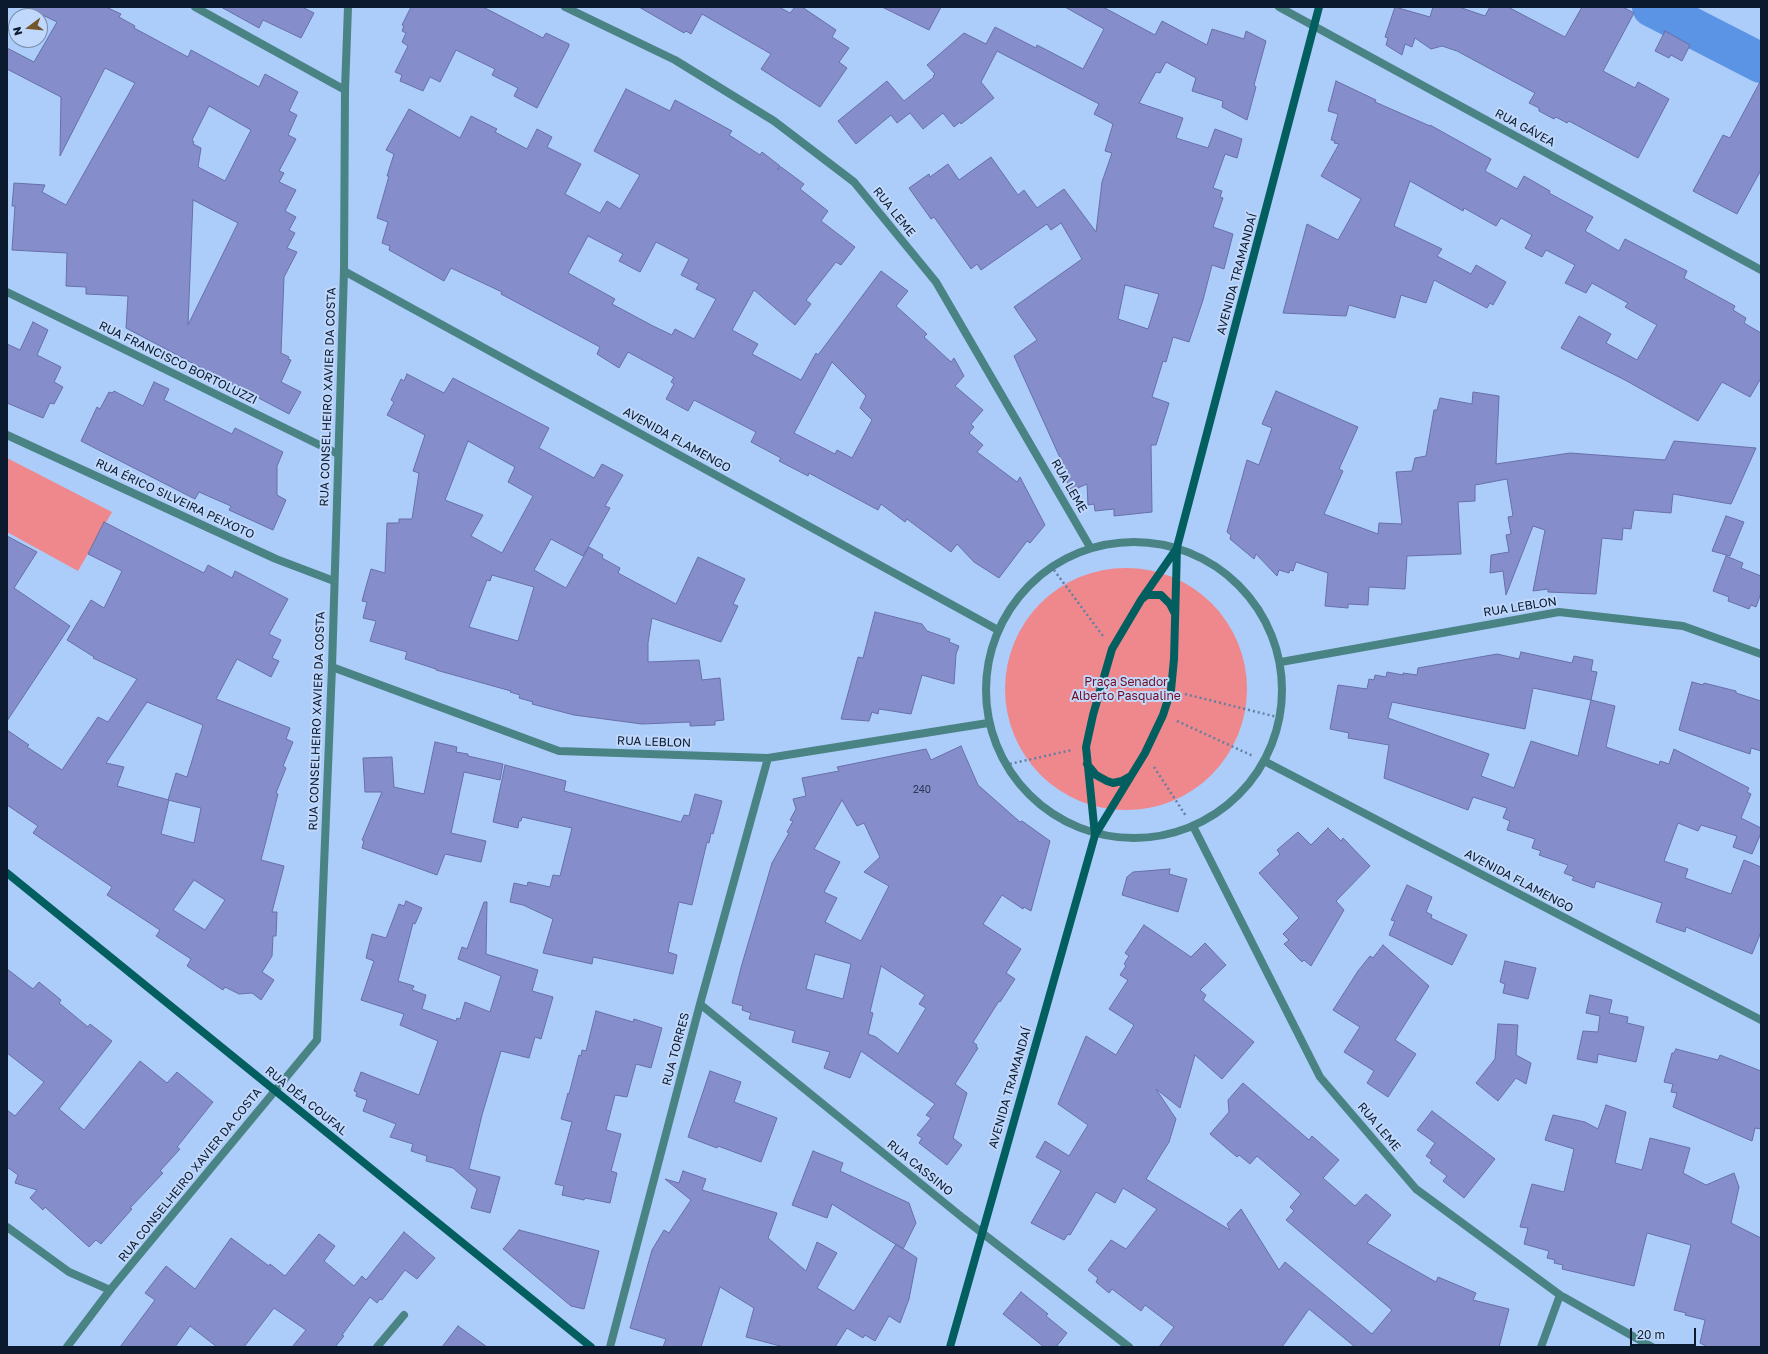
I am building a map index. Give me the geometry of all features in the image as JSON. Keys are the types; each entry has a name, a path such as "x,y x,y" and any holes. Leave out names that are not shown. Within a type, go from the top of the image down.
{"main road":[{"name":"AVENIDA TRAMANDAÍ","path":"950,1347 1095,835 1145,753 1164,715 1171,690 1177,547 1319,7"},
{"name":"AVENIDA TRAMANDAÍ","path":"1095,835 1086,747 1093,715 1112,649 1141,600 1177,547"},
{"path":"1141,600 1147,596 1161,595 1170,604 1175,617"},
{"path":"1087,764 1096,775 1113,783 1122,781 1131,776"},
{"name":"RUA DÉA COUFAL","path":"7,873 591,1347"}],"street":[{"path":"195,7 345,90"},
{"name":"RUA CONSELHEIRO XAVIER DA COSTA","path":"67,1347 110,1290 317,1040 332,667 344,271 345,90 348,7"},
{"name":"RUA LEME","path":"565,7 675,60 774,121 854,182 936,282 1090,547"},
{"name":"RUA GÁVEA","path":"1279,7 1761,270"},
{"name":"AVENIDA FLAMENGO","path":"344,271 998,630"},
{"name":"RUA FRANCISCO BORTOLUZZI","path":"7,292 338,454"},
{"name":"RUA ÉRICO SILVEIRA PEIXOTO","path":"7,436 276,559 334,581"},
{"path":"1134,541 1177,547 1214,564 1245,590 1268,624 1281,662 1281,718 1266,762 1236,801 1194,828 1146,840 1095,835 1043,809 1005,765 988,723 985,675 998,630 1020,594 1050,566 1090,547 1134,541"},
{"name":"RUA LEBLON","path":"1281,662 1559,612 1683,626 1761,654"},
{"name":"RUA LEBLON","path":"332,667 559,751 768,758 988,723"},
{"name":"RUA TORRES","path":"610,1347 700,1004 768,758"},
{"name":"AVENIDA FLAMENGO","path":"1266,762 1761,1020"},
{"name":"RUA LEME","path":"1194,828 1320,1077 1416,1189 1560,1295 1652,1347"},
{"name":"RUA CASSINO","path":"700,1004 982,1233 1129,1347"},
{"path":"7,1227 69,1272 110,1290"},
{"path":"1541,1347 1560,1295"},
{"path":"378,1347 404,1315"}],"path":[{"path":"1050,566 1112,649"},
{"path":"1171,690 1281,718"},
{"path":"1164,715 1266,762"},
{"path":"1005,765 1086,747"},
{"path":"1145,753 1194,828"}],"green space":[{"path":"7,458 112,512 78,571 7,532"},
{"name":"Praça Senador Alberto Pasqualine","path":"1114,568 1138,568 1161,573 1183,582 1203,595 1212,603 1227,622 1238,643 1245,665 1247,689 1245,713 1238,735 1227,756 1212,775 1203,783 1183,796 1161,805 1138,810 1114,810 1091,805 1069,796 1049,783 1032,766 1019,746 1010,724 1005,701 1005,677 1010,654 1019,632 1032,612 1049,595 1069,582 1091,573"}],"building":[{"path":"26,7 106,7 121,14 119,17 135,26 134,28 188,57 191,50 259,87 265,74 298,92 289,111 297,115 288,135 296,139 279,171 284,173 279,182 296,190 285,211 296,217 289,230 295,233 287,248 297,252 284,277 281,353 289,357 288,359 291,360 281,382 301,392 289,414 126,328 128,296 86,294 86,287 66,286 67,253 12,250 15,206 12,206 14,183 45,185 42,192 66,205 135,83 105,68 60,156 61,97 7,69 7,48 34,62 42,48 48,48 48,38 57,22 48,18 48,8","holes":["209,106 251,130 225,181 198,167 201,148 193,144 194,142 192,140","193,200 238,223 188,325"]},
{"path":"221,7 302,7 314,13 301,38 263,20 259,28"},
{"path":"411,7 483,7 543,38 546,33 569,44 569,46 537,108 514,96 518,88 492,75 495,69 456,50 440,82 430,77 423,91 400,81 402,75 395,72 408,46 402,42 406,33 402,31 404,26 402,25"},
{"path":"639,7 779,7 790,13 795,7 802,7 836,30 832,37 849,48 839,62 847,68 820,107 761,69 771,54 702,14 691,34 686,31 684,33"},
{"path":"882,7 941,7 929,30"},
{"path":"1065,7 1103,7 1155,35 1162,21 1207,45 1212,29 1244,39 1246,31 1266,41 1254,85 1256,87 1247,120 1222,107 1223,101 1192,91 1196,78 1166,62 1160,73 1156,72 1139,103 1183,118 1176,138 1208,148 1215,129 1242,139 1237,158 1225,154 1213,188 1222,191 1220,197 1223,198 1213,227 1233,234 1224,269 1212,265 1203,300 1189,342 1173,337 1166,362 1163,361 1152,397 1169,403 1156,445 1151,445 1152,512 1114,516 1114,509 1095,511 1094,504 1088,505 1087,484 1071,491 1063,473 1066,471 1014,356 1037,340 1014,307 1082,259 1061,223 1051,230 1047,224 981,270 977,264 971,269 934,217 931,219 909,188 929,174 930,177 948,164 959,180 991,157 1018,195 1024,190 1037,208 1064,189 1096,232 1102,182 1112,153 1105,151 1113,124 1094,114 1099,104 997,51 981,82 994,98 961,124 960,122 954,127 943,113 923,129 910,113 897,123 891,115 856,144 838,121 887,81 904,101 934,77 933,76 935,74 927,65 964,33 986,44 995,27 1036,48 1037,45 1083,69 1104,29","holes":["1125,285 1159,294 1148,329 1118,319"]},
{"path":"1395,7 1430,17 1433,7 1459,7 1485,16 1490,7 1508,7 1565,37 1582,7 1623,7 1634,13 1603,71 1635,88 1638,82 1669,99 1638,158 1569,121 1567,123 1556,117 1554,119 1539,111 1539,108 1529,103 1535,93 1457,51 1442,46 1431,49 1415,38 1412,47 1405,44 1402,55 1386,45 1388,38 1385,37"},
{"path":"1665,31 1690,45 1682,61 1671,55 1669,58 1655,51"},
{"path":"1761,80 1761,170 1737,214 1693,191 1723,135 1730,138"},
{"path":"1336,81 1376,100 1375,102 1430,125 1491,159 1485,171 1517,189 1524,176 1550,191 1549,193 1593,217 1585,231 1619,251 1625,239 1687,271 1684,278 1735,306 1733,310 1746,318 1744,323 1761,333 1761,378 1750,397 1722,382 1698,421 1625,380 1561,348 1579,316 1611,334 1606,343 1637,360 1657,325 1625,307 1628,303 1592,283 1586,293 1565,283 1575,265 1546,250 1542,257 1525,248 1532,235 1501,218 1496,226 1464,208 1463,211 1410,181 1394,226 1442,249 1437,256 1471,274 1476,265 1506,282 1493,305 1490,303 1487,308 1434,280 1426,303 1401,295 1395,318 1349,305 1346,316 1283,313 1307,224 1338,240 1361,199 1321,176 1339,144 1334,143 1335,141 1331,140 1338,114 1328,111"},
{"path":"626,89 670,111 675,100 732,131 729,135 760,155 762,152 780,166 777,170 781,167 804,184 800,189 828,211 821,221 855,247 841,265 836,262 806,300 811,304 795,325 754,290 732,330 758,344 752,354 801,380 816,353 818,355 881,271 908,291 896,306 927,334 924,337 951,362 954,358 964,376 955,386 983,410 971,424 974,427 969,433 983,445 977,452 1017,482 1020,477 1045,525 1030,543 1027,541 999,578 974,562 957,544 951,552 907,519 905,522 881,504 878,510 809,473 808,476 779,461 781,458 751,442 756,432 694,400 688,411 666,399 674,384 671,382 674,377 628,352 619,368 597,354 600,347 501,294 502,292 451,268 444,281 389,250 390,246 382,243 388,222 377,218 394,154 386,150 409,109 460,138 471,116 497,129 495,132 527,149 537,129 552,137 547,147 581,164 565,194 600,213 607,201 620,209 640,175 594,151","holes":["588,236 623,254 619,261 640,272 656,242 689,259 681,275 699,284 696,289 716,299 694,339 675,329 672,335 653,326 612,304 615,299 568,273","832,362 866,396 860,408 872,420 852,458 837,450 835,454 794,433"]},
{"path":"33,322 48,330 37,355 61,367 54,382 63,387 54,404 50,403 43,418 7,403 7,344 20,350"},
{"path":"407,374 444,393 453,378 549,428 539,448 594,478 602,464 623,475 605,506 610,508 583,556 551,539 534,570 566,588 589,547 603,555 602,558 620,568 618,573 676,604 698,557 745,579 733,604 738,606 721,642 652,618 648,643 648,662 699,660 702,680 720,678 724,720 715,721 715,725 690,726 690,722 642,724 574,715 532,704 533,702 519,698 520,695 510,692 511,691 436,670 405,659 407,652 370,641 376,621 363,618 367,602 362,601 371,569 385,573 387,523 399,523 399,519 412,519 419,473 413,471 425,435 387,415 394,402 391,400 401,379 404,381","holes":["468,441 515,467 508,482 533,496 502,553 471,536 483,515 445,500","492,575 534,587 518,641 469,627 487,580 490,581"]},
{"path":"154,382 169,389 164,400 232,434 235,428 283,452 277,466 277,495 286,500 273,530 229,510 231,506 199,492 195,499 81,441 97,407 100,409 109,392 112,393 114,391 143,406"},
{"path":"1276,391 1358,427 1339,469 1343,471 1324,514 1378,534 1379,523 1402,524 1396,472 1412,471 1415,458 1426,456 1434,410 1437,410 1440,398 1472,404 1473,392 1499,396 1496,464 1570,453 1665,460 1674,441 1756,448 1731,504 1673,494 1671,513 1634,510 1631,529 1623,528 1622,540 1602,538 1596,594 1548,592 1548,589 1533,591 1545,530 1533,526 1506,595 1503,571 1490,573 1491,555 1509,552 1506,535 1511,534 1508,517 1513,516 1507,479 1475,485 1475,501 1458,502 1461,554 1407,556 1405,589 1369,587 1368,605 1348,604 1348,608 1325,606 1328,573 1296,562 1293,571 1290,570 1289,573 1279,570 1277,576 1256,554 1254,559 1230,539 1231,535 1227,532 1247,460 1259,465 1272,428 1262,424"},
{"path":"1726,516 1744,522 1730,556 1712,551"},
{"path":"104,522 204,573 208,565 232,578 235,571 288,599 269,634 281,640 272,658 279,661 271,677 237,659 216,699 290,728 286,739 293,742 283,766 286,768 276,793 278,794 261,860 284,866 272,912 277,912 276,936 273,936 272,956 262,972 274,980 261,1000 252,993 239,994 225,987 223,990 187,966 191,959 156,936 160,930 107,895 112,887 33,833 38,826 7,805 7,730 29,745 27,747 62,770 98,717 108,722 137,679 93,658 94,657 67,640 91,600 104,608 122,571 88,554","holes":["147,702 203,725 187,777 176,773 168,800 117,786 124,767 106,763","169,800 201,808 194,843 161,834","194,880 225,900 205,930 173,910"]},
{"path":"7,536 37,552 14,588 70,626 7,721"},
{"path":"1726,556 1743,563 1741,568 1761,576 1761,593 1756,607 1751,605 1749,609 1728,601 1729,597 1713,591"},
{"path":"875,612 922,624 927,631 950,639 949,642 959,646 956,654 954,684 922,675 911,714 879,709 878,714 872,712 869,721 841,719 858,657 863,658"},
{"path":"1521,652 1572,663 1574,656 1593,660 1591,671 1597,672 1591,700 1615,706 1606,747 1659,765 1660,761 1669,764 1674,749 1749,788 1747,792 1751,794 1741,818 1761,828 1761,833 1752,854 1733,847 1737,836 1701,825 1698,831 1678,823 1664,861 1688,869 1685,878 1731,894 1744,860 1761,867 1761,932 1752,954 1686,927 1685,932 1656,922 1662,903 1596,881 1594,888 1572,880 1574,877 1564,873 1568,865 1539,855 1541,851 1532,848 1535,839 1507,830 1510,821 1503,818 1507,808 1473,797 1468,810 1384,778 1389,745 1348,738 1349,733 1330,729 1338,685 1367,689 1369,679 1374,680 1375,675 1386,677 1387,672 1403,675 1403,673 1417,675 1418,668 1497,654 1519,659","holes":["1533,688 1591,700 1578,756 1531,741 1514,788 1481,776 1489,754 1388,718 1392,702 1525,729"]},
{"path":"1692,682 1703,685 1704,683 1736,691 1736,693 1761,701 1761,751 1751,748 1750,754 1679,730"},
{"path":"435,742 457,747 456,752 468,754 468,756 503,764 500,780 464,772 451,833 486,841 481,862 445,854 437,875 362,848 364,841 362,840 382,792 365,792 363,758 392,757 394,787 424,794"},
{"path":"961,746 978,785 1020,822 1022,821 1050,841 1031,911 1024,907 1023,909 1002,895 983,924 1021,949 1006,973 1015,979 973,1042 978,1048 955,1084 967,1093 953,1138 962,1145 947,1165 919,1143 922,1138 917,1135 931,1118 926,1115 935,1104 861,1051 850,1078 824,1068 830,1052 792,1042 795,1031 749,1019 751,1013 742,1010 743,1006 732,1003 772,863 789,833 787,832 793,821 790,820 796,809 793,799 806,796 802,778 839,771 837,767 926,749 931,760","holes":["842,800 857,826 864,823 880,857 864,872 889,886 861,941 825,922 837,898 824,892 840,862 814,849","815,954 851,964 843,999 806,989","881,966 925,995 919,1004 926,1008 898,1054 876,1037 868,1034 873,1013 870,1012"]},
{"path":"505,765 566,781 564,791 681,822 684,815 689,816 695,794 722,801 713,834 711,833 709,843 707,842 692,905 679,902 668,952 677,955 673,974 593,957 592,964 543,953 553,919 523,905 510,902 514,883 527,886 528,882 550,887 553,875 560,876 572,828 522,817 521,821 519,821 518,828 493,822"},
{"path":"1328,828 1341,841 1343,838 1370,866 1336,901 1344,910 1311,966 1304,960 1302,962 1284,944 1289,940 1283,934 1299,918 1259,873 1280,854 1277,850 1298,832 1311,845"},
{"path":"1170,869 1169,874 1187,879 1178,912 1122,895 1127,877 1133,872"},
{"path":"1407,885 1432,897 1426,912 1432,915 1431,918 1467,935 1452,965 1389,935 1395,921 1391,920"},
{"path":"406,901 422,908 415,924 413,923 398,981 414,986 412,990 426,995 422,1009 456,1021 457,1018 460,1019 465,1002 490,1012 501,976 458,959 462,947 467,949 484,902 487,902 486,954 538,970 532,991 553,997 541,1039 535,1037 529,1058 501,1051 482,1115 469,1169 500,1177 490,1213 471,1208 477,1189 453,1168 426,1161 427,1156 411,1151 413,1144 390,1137 396,1124 363,1111 367,1100 356,1096 357,1092 354,1091 361,1072 419,1095 438,1041 400,1025 404,1014 361,1000 374,961 366,958 372,934 386,938 399,904 404,906"},
{"path":"1144,925 1191,957 1205,943 1226,965 1200,990 1206,995 1203,1000 1254,1042 1222,1079 1195,1055 1180,1108 1156,1089 1176,1119 1169,1142 1146,1179 1230,1230 1227,1224 1241,1209 1279,1270 1285,1262 1372,1334 1392,1310 1286,1220 1294,1211 1290,1207 1301,1194 1257,1156 1250,1164 1239,1155 1237,1157 1210,1134 1229,1112 1228,1100 1243,1083 1309,1140 1312,1136 1339,1160 1323,1178 1355,1206 1366,1194 1391,1215 1367,1243 1436,1282 1438,1277 1476,1293 1473,1300 1509,1309 1499,1347 1355,1347 1309,1309 1282,1347 1159,1347 1174,1327 1145,1305 1141,1311 1112,1289 1109,1293 1096,1282 1098,1278 1088,1270 1111,1240 1126,1249 1157,1209 1123,1188 1115,1203 1096,1192 1070,1235 1068,1234 1064,1240 1031,1223 1061,1171 1036,1157 1045,1141 1069,1156 1088,1125 1058,1104 1086,1036 1116,1055 1134,1025 1109,1009 1128,980 1120,975 1126,966 1124,964 1129,956 1125,953"},
{"path":"1383,945 1429,986 1395,1040 1416,1054 1388,1097 1367,1083 1374,1071 1344,1052 1360,1027 1333,1010 1358,971 1370,956 1373,958"},
{"path":"1505,961 1536,968 1528,999 1503,993 1505,984 1500,982"},
{"path":"7,969 33,989 39,982 61,1000 59,1003 88,1027 90,1024 112,1041 59,1109 84,1130 140,1061 167,1083 177,1072 213,1102 177,1147 180,1149 160,1171 163,1173 130,1208 132,1209 101,1244 96,1240 89,1247 45,1207 43,1210 30,1198 37,1190 15,1183 18,1175 7,1167 7,1110 15,1116 44,1082 7,1053"},
{"path":"1590,995 1612,1000 1609,1013 1628,1017 1627,1023 1644,1027 1636,1062 1598,1054 1597,1063 1577,1059 1583,1031 1598,1032 1600,1016 1586,1013"},
{"path":"596,1011 633,1022 634,1019 662,1028 651,1068 636,1064 627,1097 615,1095 606,1130 621,1134 611,1171 617,1173 610,1203 585,1198 584,1200 562,1195 564,1186 555,1184 572,1122 561,1119 579,1055 581,1056 582,1050 586,1051"},
{"path":"1498,1024 1518,1025 1516,1055 1531,1063 1526,1084 1516,1078 1498,1101 1476,1083 1495,1059"},
{"path":"1676,1049 1718,1060 1720,1055 1761,1071 1761,1129 1755,1128 1752,1141 1673,1107 1677,1093 1671,1092 1673,1084 1664,1082 1672,1053 1674,1053"},
{"path":"710,1071 741,1082 734,1102 777,1118 761,1162 718,1146 717,1148 688,1137"},
{"path":"1606,1105 1626,1112 1615,1163 1642,1170 1650,1138 1690,1148 1683,1173 1706,1185 1734,1173 1739,1187 1731,1223 1761,1238 1761,1347 1708,1347 1700,1343 1705,1320 1685,1315 1686,1313 1674,1310 1691,1245 1647,1233 1634,1286 1562,1269 1563,1265 1554,1263 1555,1260 1547,1258 1549,1251 1524,1244 1528,1228 1520,1227 1532,1184 1564,1192 1574,1149 1545,1140 1553,1115 1585,1122 1598,1129"},
{"path":"1432,1111 1495,1159 1464,1198 1443,1181 1447,1176 1430,1163 1432,1160 1426,1156 1435,1143 1417,1130"},
{"path":"813,1151 843,1163 840,1171 909,1203 916,1223 903,1249 832,1204 827,1218 792,1205"},
{"path":"683,1171 706,1179 702,1190 777,1213 768,1238 806,1271 817,1242 837,1253 817,1288 854,1311 896,1244 917,1258 909,1299 900,1323 889,1316 875,1341 865,1335 863,1338 847,1328 835,1347 784,1347 746,1337 754,1308 720,1287 701,1347 663,1347 666,1339 630,1328 652,1250 664,1230 669,1233 691,1200 665,1179 679,1183"},
{"path":"519,1230 599,1251 584,1309 571,1306 503,1249"},
{"path":"404,1232 435,1258 417,1279 405,1270 382,1300 380,1299 377,1303 370,1297 335,1347 292,1347 306,1330 274,1308 244,1347 217,1347 190,1326 175,1347 120,1347 155,1300 145,1293 166,1266 195,1289 231,1238 285,1276 319,1234 335,1246 324,1261 354,1286 362,1276 366,1280"},
{"path":"1021,1292 1048,1314 1046,1316 1067,1333 1056,1347 1044,1347 1003,1314"},
{"path":"458,1326 487,1347 442,1347"}],"waterway":[{"path":"1652,7 1761,63"}]}
